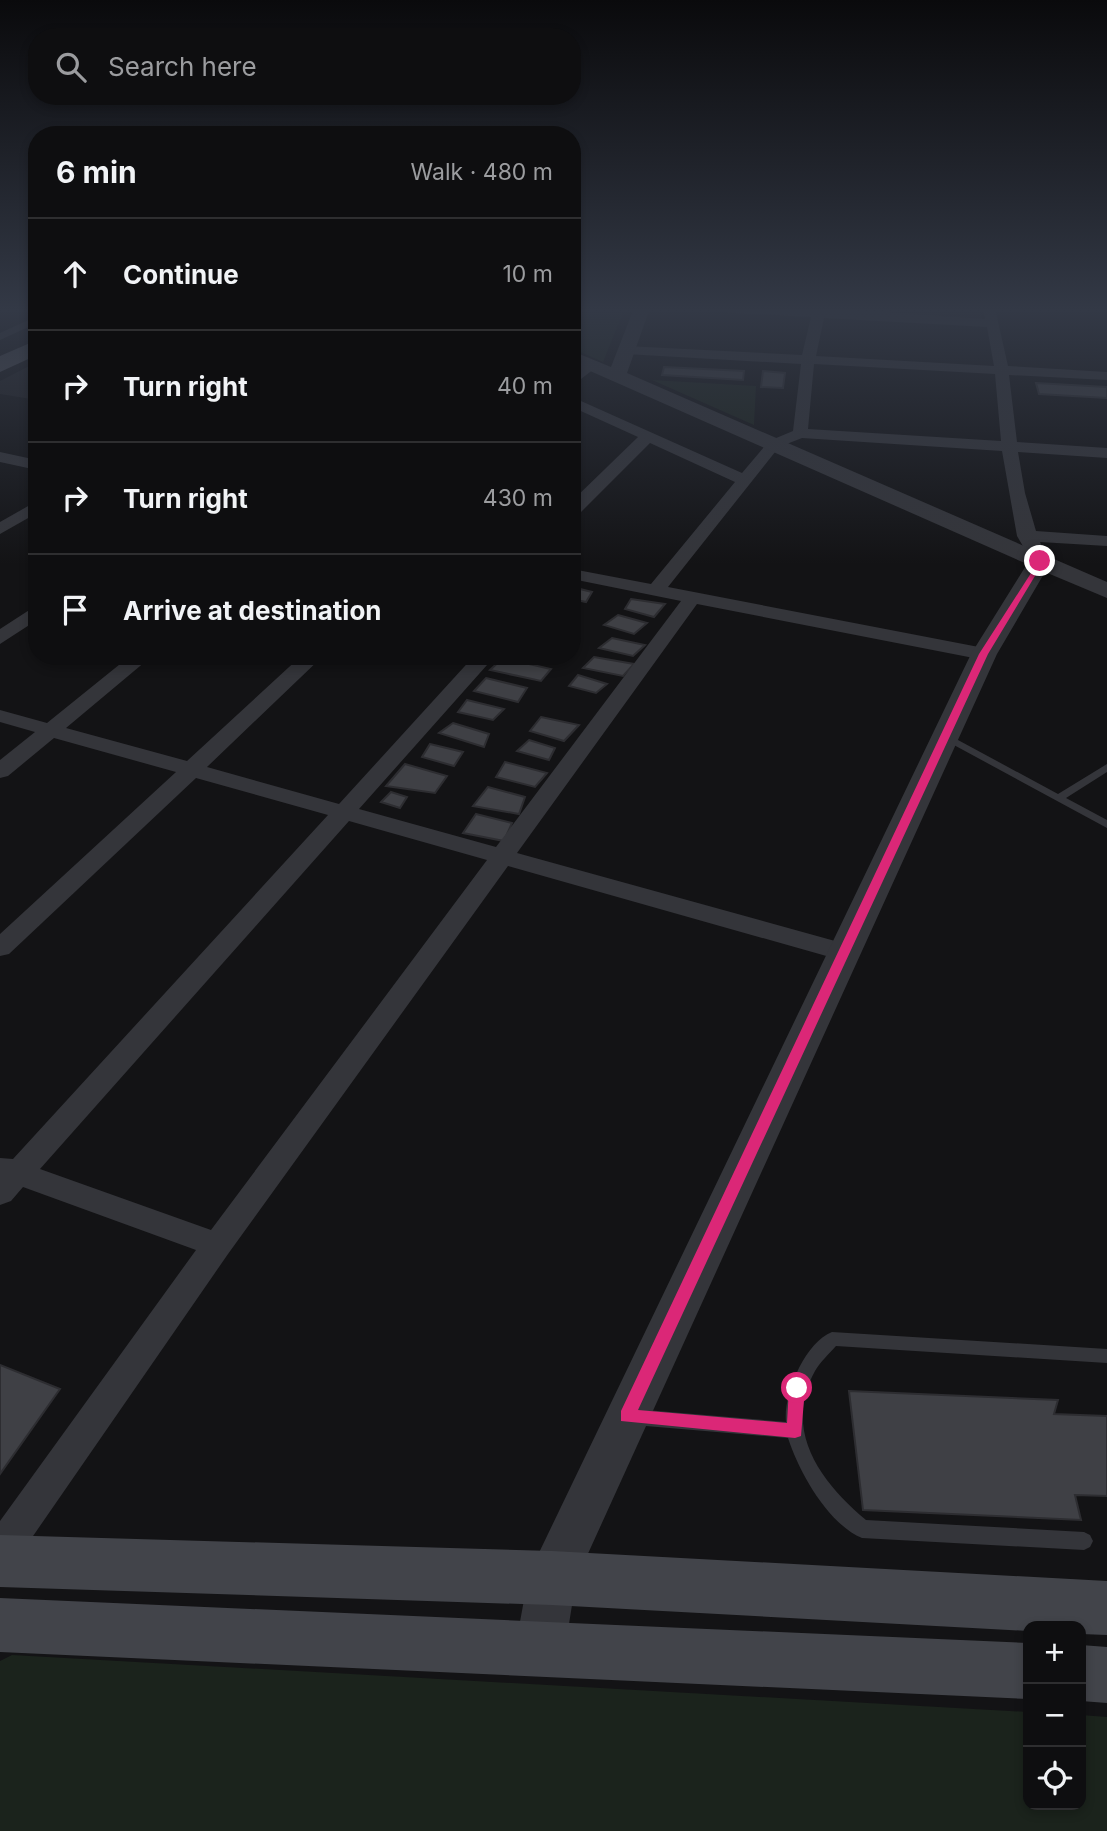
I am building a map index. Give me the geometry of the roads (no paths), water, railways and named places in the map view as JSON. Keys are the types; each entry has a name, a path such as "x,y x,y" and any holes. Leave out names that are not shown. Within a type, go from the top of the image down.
{"main road":[{"path":"0,1561 552,1578 1107,1608"},
{"path":"0,1625 1023,1671"},
{"path":"1086,1673 1107,1675"}],"street":[{"path":"659,393 774,444 1033,548 1107,591"},
{"path":"800,433 804,393"},
{"path":"540,1649 552,1578 1033,548 1008,447 1004,393"},
{"path":"581,405 745,481"},
{"path":"655,591 774,444 800,433 1107,453"},
{"path":"581,503 648,436"},
{"path":"0,457 28,463"},
{"path":"0,529 28,512"},
{"path":"1033,548 1107,541"},
{"path":"581,576 984,654"},
{"path":"0,1552 217,1245 692,598"},
{"path":"0,638 28,618"},
{"path":"0,771 131,665"},
{"path":"0,948 303,665"},
{"path":"217,1245 6,1178 477,665"},
{"path":"0,716 844,952"}],"lane":[{"path":"945,736 1107,825"},
{"path":"1059,798 1107,767"},
{"path":"1084,1541 862,1529 841,1513 810,1474 795,1431 797,1388 805,1369 832,1339 1107,1356"},
{"path":"627,1416 795,1431"}]}
